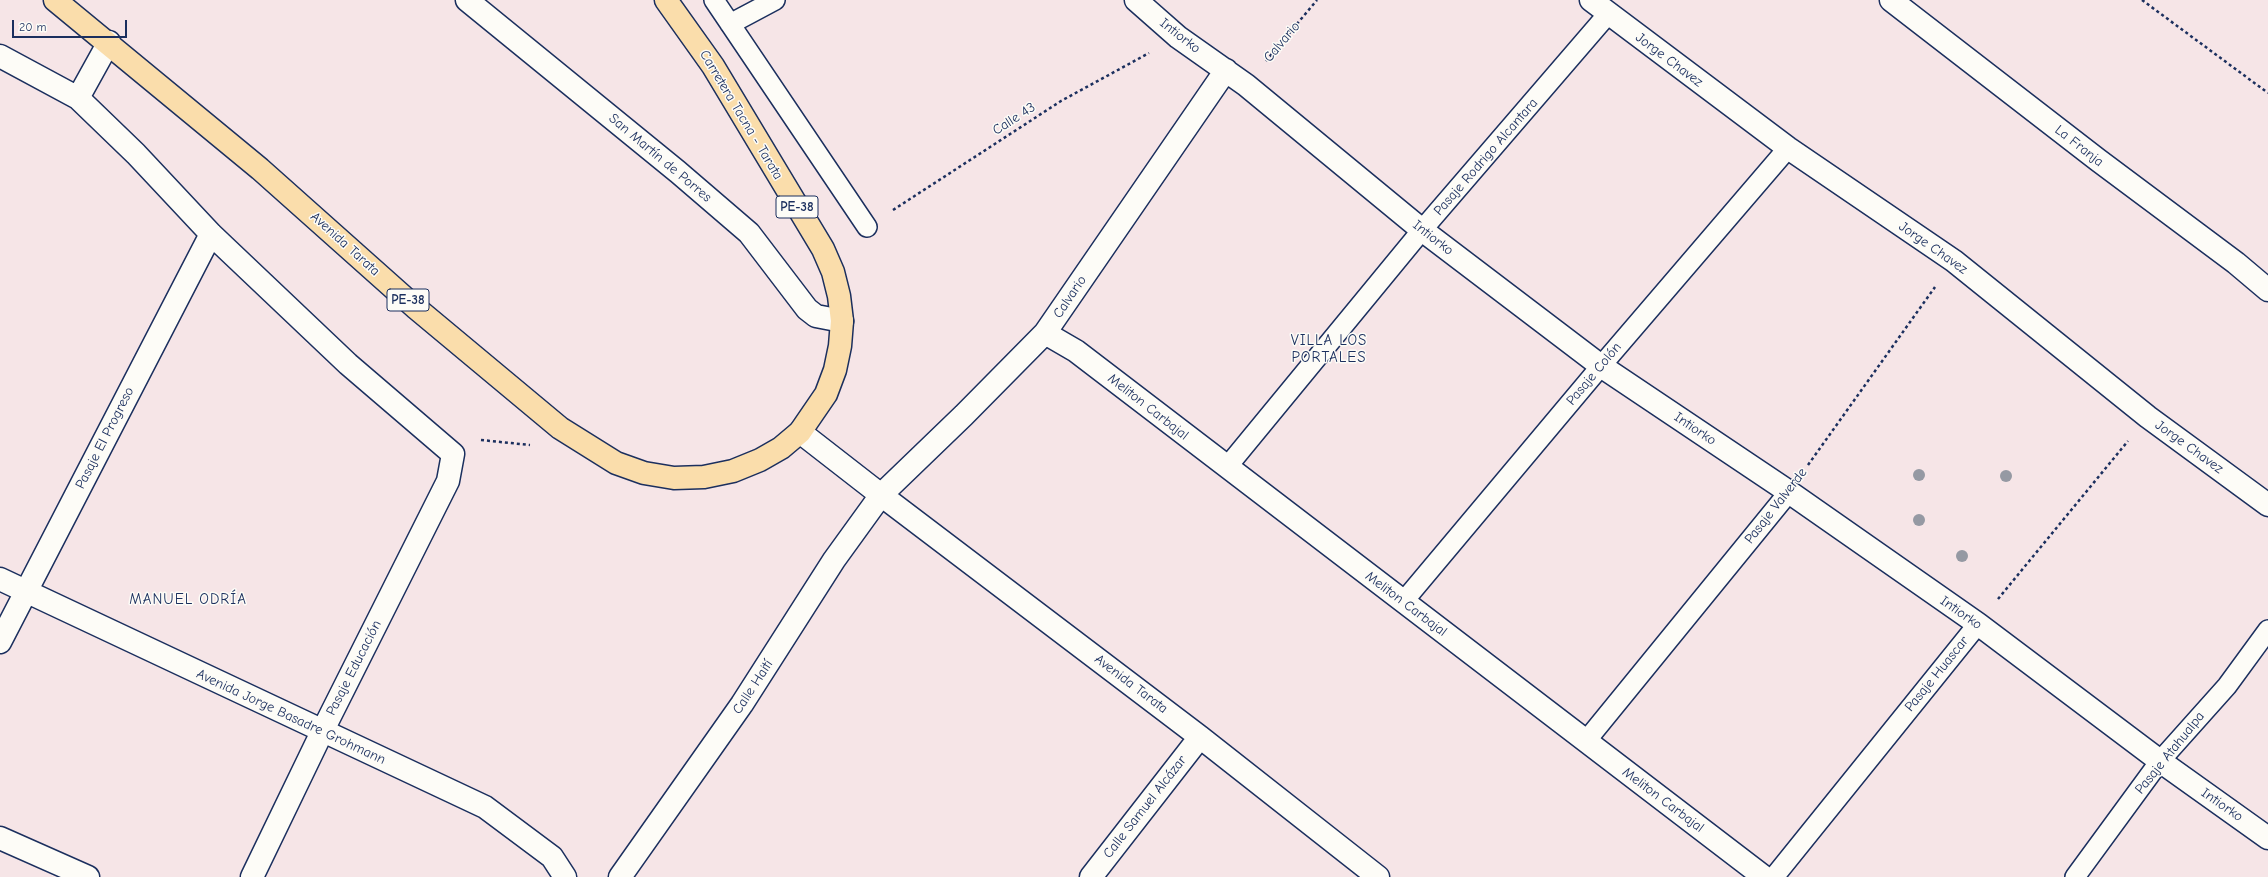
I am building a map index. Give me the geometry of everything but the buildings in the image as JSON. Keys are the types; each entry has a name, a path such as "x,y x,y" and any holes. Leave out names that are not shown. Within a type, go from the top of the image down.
{"highway":[{"name":"Avenida Tarata","path":"56,0 109,42 260,169 416,308 560,428 616,463 644,473 674,478 704,477 733,471 760,460 781,448 800,432"},
{"name":"Carretera Tacna - Tarata","path":"666,0 713,66 823,249 833,272 839,296 842,321 840,346 826,394 800,432"}],"street":[{"name":"San Martín de Porres","path":"467,0 678,172 749,233 807,309 816,316 842,321"},
{"name":"Intiorko","path":"1136,0 1178,37 1246,84 1422,230 1601,366 1789,492 1978,624 2160,761 2268,838"},
{"name":"Jorge Chavez","path":"1591,0 1788,148 1954,261 2148,417 2268,504"},
{"name":"La Franja","path":"1891,0 2098,160 2236,263 2268,290"},
{"path":"78,98 109,42"},
{"path":"0,56 78,98 136,154 211,234"},
{"name":"Calvario","path":"881,495 964,415 1045,333 1226,70"},
{"name":"Pasaje Educación","path":"211,234 348,364 453,454 448,481 322,732 252,877"},
{"name":"Pasaje El Progreso","path":"0,642 25,591 211,234"},
{"name":"Meliton Carbajal","path":"1045,333 1076,351 1227,468 1764,877"},
{"name":"Avenida Tarata","path":"800,432 1200,736 1378,877"},
{"name":"Calle Haití","path":"620,877 742,704 834,560 881,495"},
{"name":"Avenida Jorge Basadre Grohmann","path":"0,579 322,732 485,807 552,857 565,877"},
{"name":"Calle Samuel Alcázar","path":"1091,877 1200,736"},
{"path":"0,838 88,877"}],"lane":[{"path":"714,0 867,227"},
{"path":"730,24 775,0"},
{"name":"Pasaje Rodrigo Alcantara","path":"1227,468 1422,230 1608,14"},
{"name":"Pasaje Colón","path":"1403,602 1601,366 1788,148"},
{"name":"Pasaje Valverde","path":"1586,741 1789,492"},
{"name":"Pasaje Huascar","path":"1774,877 1978,624"},
{"name":"Pasaje Atahualpa","path":"2075,877 2160,761 2227,686 2268,630"}],"path":[{"name":"Calvario","path":"1246,84 1317,0"},
{"path":"2142,0 2268,93"},
{"name":"Calle 43","path":"867,227 1061,101 1178,37"},
{"name":"Pasaje Valverde","path":"1789,492 1954,261"},
{"name":"Pasaje Huascar","path":"1978,624 2148,417"},
{"path":"477,439 536,446"}],"district":[{"name":"VILLA LOS PORTALES","path":"1329,350"},
{"name":"MANUEL ODRÍA","path":"188,600"}]}
